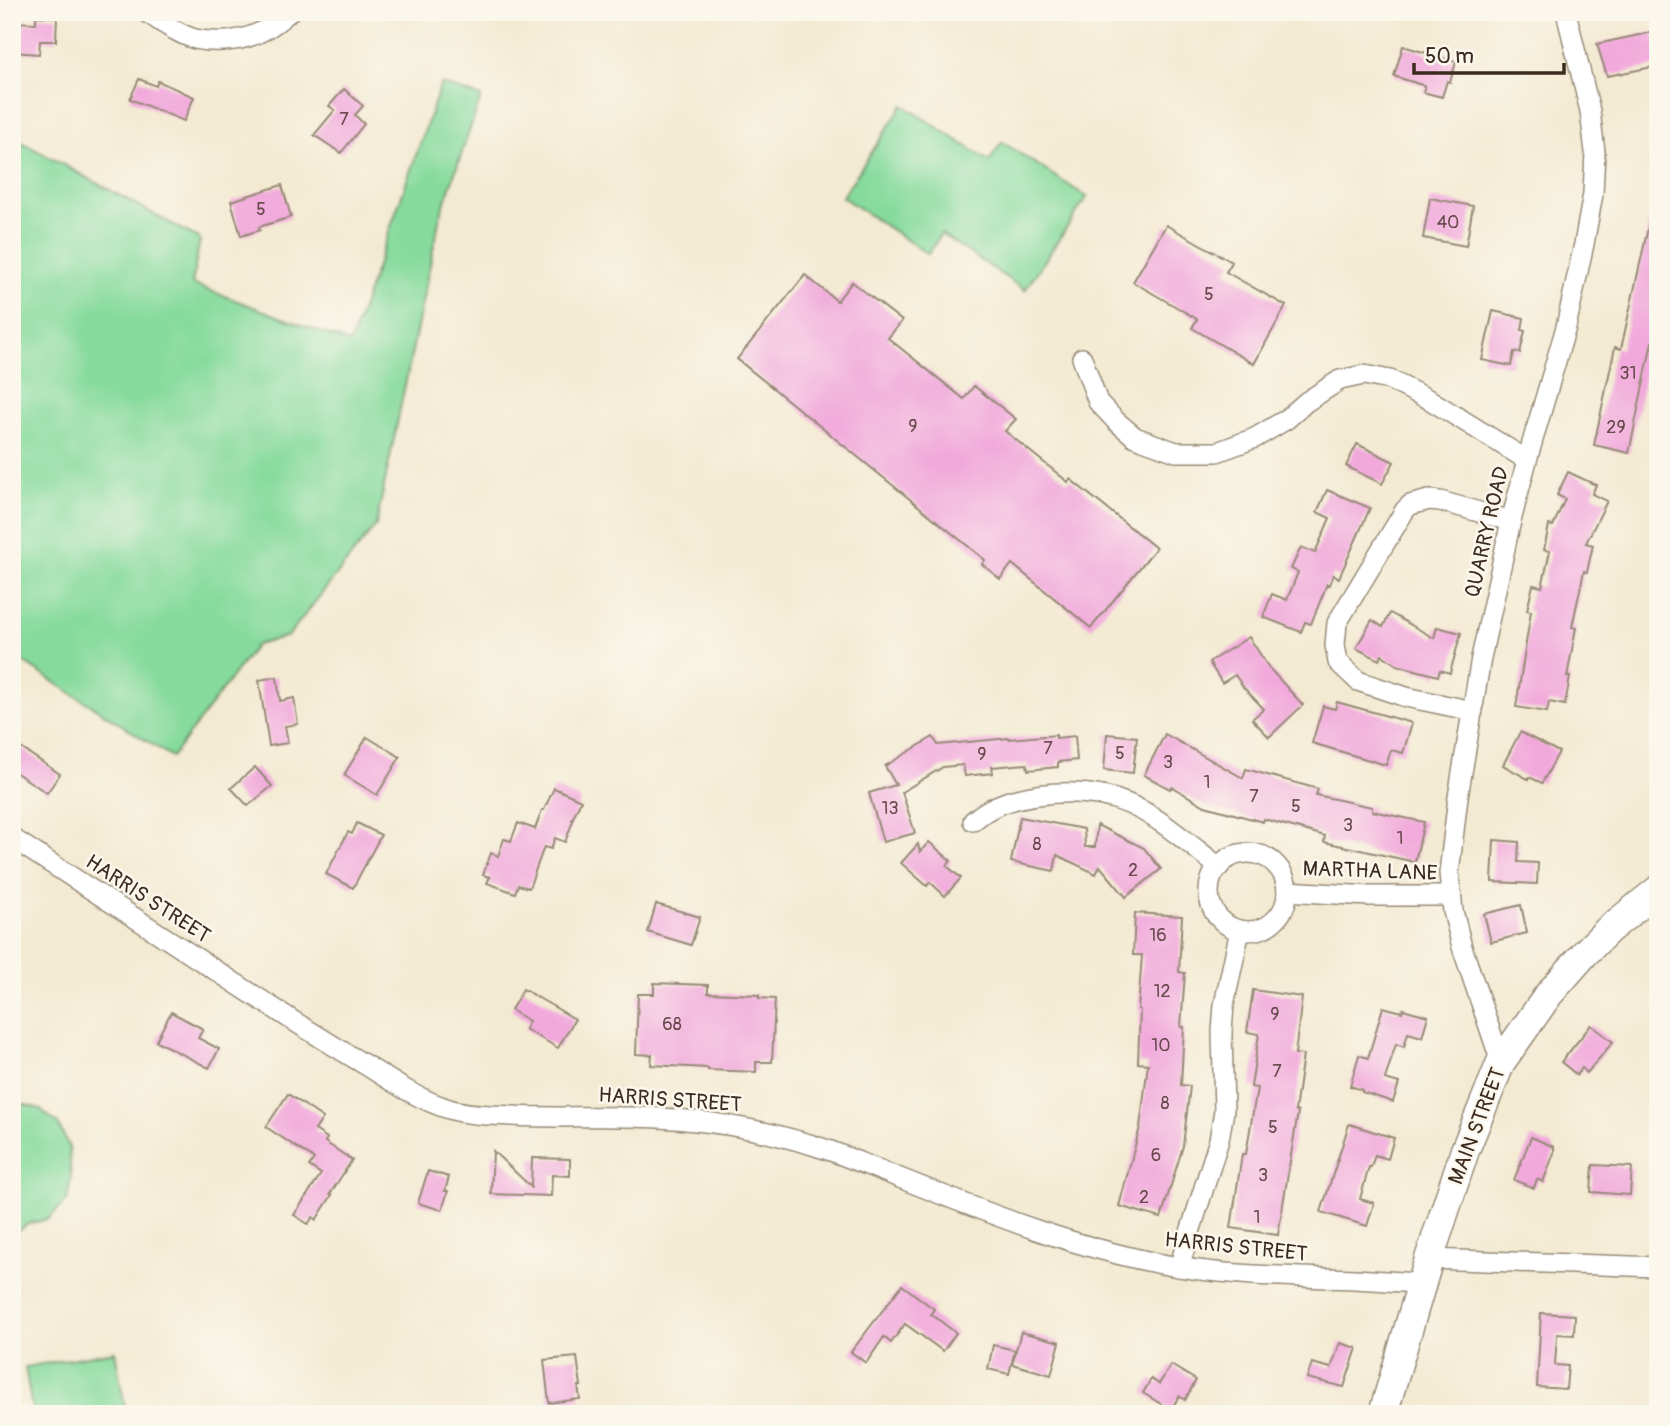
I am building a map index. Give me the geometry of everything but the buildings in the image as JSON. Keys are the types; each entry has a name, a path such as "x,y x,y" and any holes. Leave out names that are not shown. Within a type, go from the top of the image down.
{"main road":[{"name":"MAIN STREET","path":"1382,1414 1465,1150 1501,1062 1549,993 1586,952 1608,930 1658,890"}],"street":[{"path":"146,12 193,38 223,41 268,29 289,12"},
{"name":"QUARRY ROAD","path":"1501,1062 1462,947 1449,873 1458,797 1482,658 1511,521 1566,327 1593,194 1595,152 1590,111 1566,12"},
{"path":"1082,358 1098,402 1116,421 1135,437 1176,452 1216,452 1255,439 1340,380 1364,375 1390,380 1430,400 1527,460"},
{"path":"1473,711 1406,696 1358,681 1338,662 1335,645 1337,624 1410,505 1422,501 1440,501 1511,521"},
{"path":"973,821 991,808 1014,799 1059,792 1099,794 1137,807 1155,817 1219,867"},
{"name":"HARRIS STREET","path":"12,838 320,1038 399,1086 449,1109 474,1114 530,1117 683,1119 755,1129 831,1151 1047,1235 1116,1254 1179,1267 1242,1275 1374,1279 1425,1272 1658,1267"},
{"path":"1246,853 1261,856 1274,863 1283,876 1287,891 1281,913 1270,924 1255,930 1233,928 1220,919 1210,901 1210,886 1219,867 1231,857 1246,853"},
{"name":"MARTHA LANE","path":"1287,891 1369,896 1451,896"},
{"path":"1179,1267 1219,1140 1224,1111 1224,1005 1240,930"}],"green space":[{"path":"441,84 481,97 440,216 376,525 288,636 256,645 172,757 12,655 12,137 200,239 192,284 350,343"},
{"path":"903,105 989,161 1002,142 1087,197 1025,290 941,234 928,254 842,197"},
{"path":"12,1101 40,1109 58,1124 69,1147 71,1178 67,1201 48,1219 28,1224 12,1234"},
{"path":"115,1351 126,1414 33,1414 25,1367"}]}
